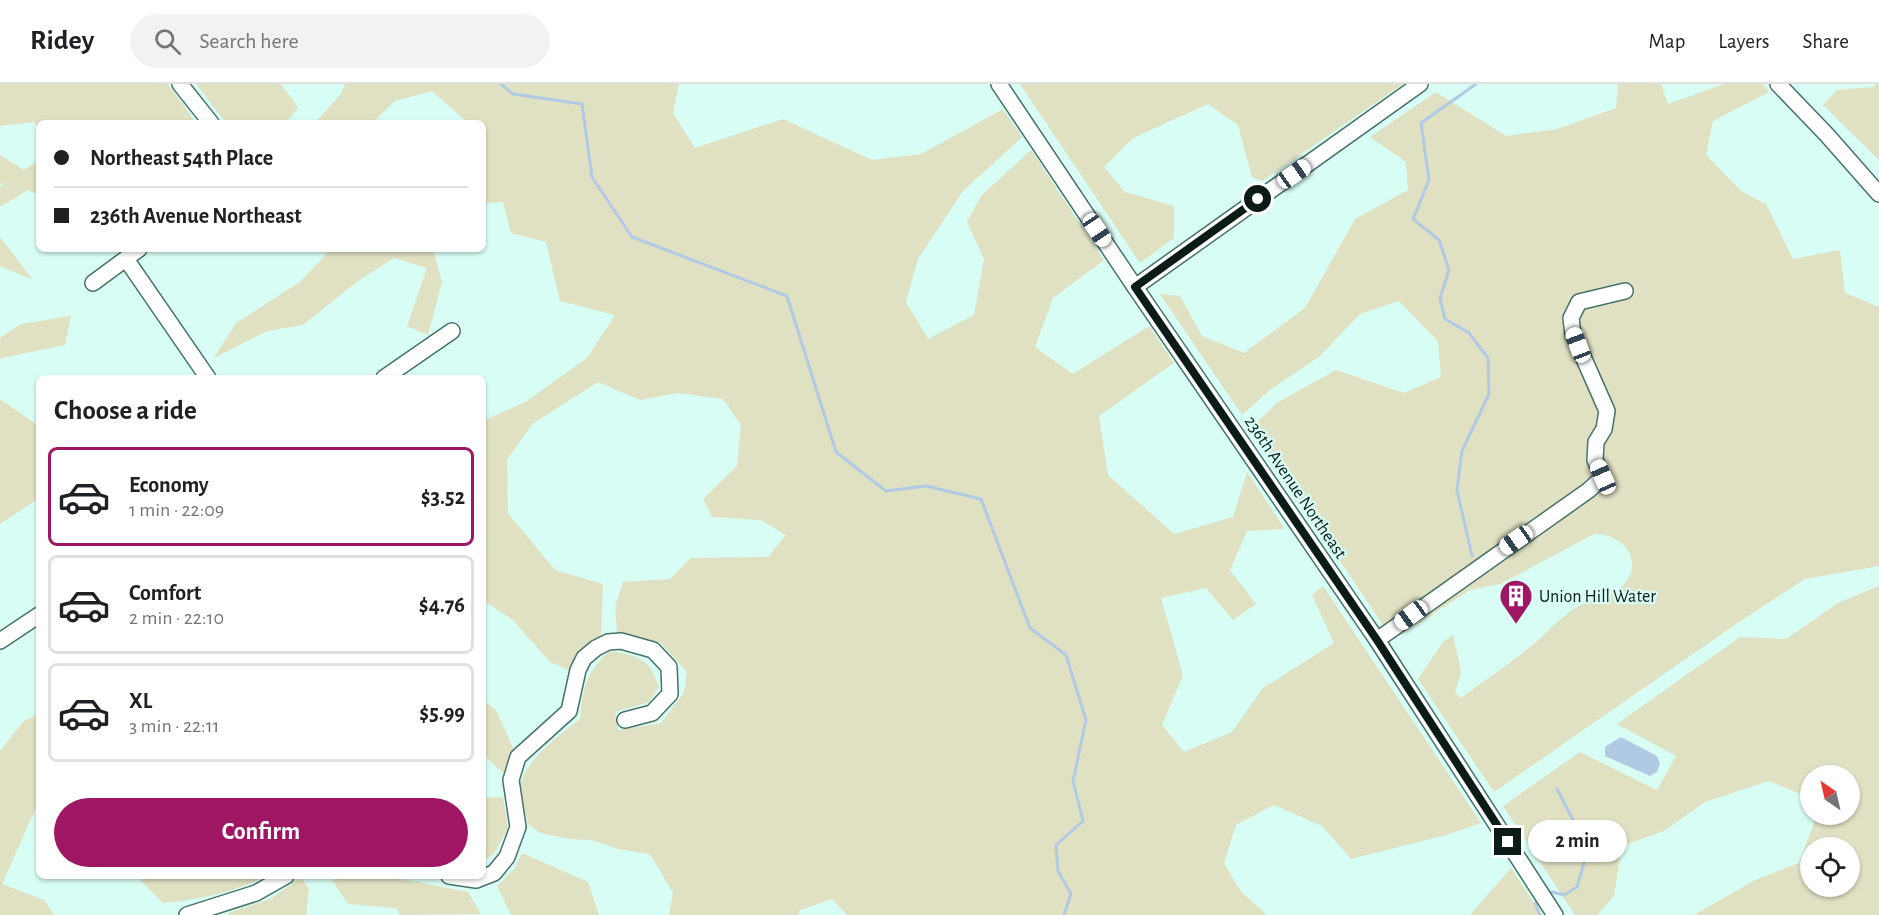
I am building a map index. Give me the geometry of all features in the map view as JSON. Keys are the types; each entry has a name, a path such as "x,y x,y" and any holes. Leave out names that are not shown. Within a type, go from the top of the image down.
{"street":[{"path":"180,84 209,120"},
{"name":"236th Avenue Northeast","path":"999,84 1377,640 1555,915"},
{"path":"1135,287 1420,84"},
{"path":"1778,84 1879,194"},
{"path":"93,283 135,252"},
{"path":"126,259 206,375"},
{"path":"1377,640 1589,490 1603,477 1596,460 1596,442 1604,429 1607,411 1576,341 1571,318 1579,302 1625,291"},
{"path":"388,375 452,331"},
{"path":"0,641 36,617"},
{"path":"486,876 494,873 507,857 518,827 511,780 518,757 569,711 578,670 584,658 608,642 621,641 653,651 669,667 670,694 652,713 625,720"},
{"path":"187,915 256,893 281,879"}],"green space":[{"path":"0,84 168,84 194,120 36,120 36,124 34,122 0,126"},
{"path":"196,84 281,84 298,107 288,120 224,120"},
{"path":"345,84 679,84 673,113 695,148 783,119 872,160 921,154 1003,109 1022,137 963,191 918,259 906,302 928,339 974,315 984,259 967,222 981,196 1031,150 1104,260 1053,298 1035,347 1073,374 1149,326 1174,363 1099,416 1108,475 1174,534 1233,517 1247,472 1285,529 1247,531 1230,570 1256,604 1233,620 1206,588 1161,598 1183,675 1162,725 1184,752 1232,732 1263,688 1334,643 1312,595 1323,586 1481,823 1446,835 1351,859 1322,826 1274,805 1236,825 1224,863 1241,892 1267,915 847,915 832,899 800,910 798,915 669,915 673,893 650,854 618,849 592,840 569,839 540,833 528,824 521,790 524,776 544,748 580,719 584,689 590,674 609,651 641,660 651,669 659,687 649,702 615,712 618,730 661,723 684,692 687,672 661,643 617,632 615,607 623,582 670,579 691,558 768,557 786,535 761,520 712,517 703,499 737,466 741,425 723,399 678,393 640,400 598,382 532,424 507,460 508,513 555,570 603,584 601,636 580,649 569,670 550,662 513,620 486,602 486,420 527,401 587,358 615,315 560,301 546,242 511,233 503,202 486,203 486,120 465,120 432,91 395,101 375,120 318,120 341,94"},
{"path":"1020,84 1403,84 1262,181 1252,177 1238,125 1208,104 1133,138 1104,167 1125,192 1174,206 1174,238 1140,263"},
{"path":"1618,84 1661,84 1668,104 1724,84 1763,84 1769,92 1713,121 1706,155 1741,191 1766,204 1793,259 1840,250 1845,293 1879,307 1879,566 1805,579 1736,624 1494,792 1418,679 1443,642 1453,635 1461,672 1455,692 1461,698 1540,639 1571,610 1621,587 1631,573 1631,556 1626,548 1612,538 1594,534 1500,584 1470,590 1393,640 1251,428 1278,402 1336,370 1404,393 1441,377 1438,341 1399,301 1360,314 1320,356 1270,390 1242,415 1160,294 1180,296 1202,336 1244,353 1305,308 1355,219 1408,190 1406,162 1370,137 1436,92 1506,136 1557,129 1616,108"},
{"path":"1879,84 1879,160 1823,105 1837,90 1873,87"},
{"path":"0,155 24,170 36,162 36,194 28,190 0,207 0,187 3,184 0,183"},
{"path":"0,237 33,280 0,266"},
{"path":"328,252 434,252 442,282 428,335 407,326 427,268 394,258 358,281 303,325 267,331 214,358 236,323 300,282"},
{"path":"71,316 65,345 1,358 0,361 0,338 21,324"},
{"path":"0,399 36,424 36,500 0,524"},
{"path":"1879,586 1879,915 1694,915 1755,880 1799,863 1800,860 1800,897 1860,897 1860,837 1809,837 1813,825 1860,825 1860,765 1800,765 1800,794 1769,781 1705,802 1664,831 1622,846 1614,896 1597,915 1575,915 1503,806 1580,752 1657,790 1676,756 1617,724 1740,637 1786,639 1838,603"},
{"path":"486,702 496,710 513,748 504,774 486,757"},
{"path":"36,715 36,808 2,884 44,900 54,915 0,915 0,751 24,721"},
{"path":"503,797 508,828 494,854 486,859 486,798"},
{"path":"522,853 588,882 599,915 511,915 497,886 514,869"},
{"path":"1511,868 1542,915 1470,915"},
{"path":"139,879 260,879 216,894 163,903"},
{"path":"298,879 302,879 309,889 306,915 229,915 228,913 272,898"},
{"path":"401,879 468,892 481,914 400,915 396,908 348,904 332,880"}],"water":[{"path":"1621,737 1657,756 1660,763 1657,772 1650,776 1605,756 1605,747"}],"waterway":[{"path":"501,84 513,94 582,104 592,177 632,237 787,296 836,452 886,491 926,486 981,499 1030,628 1066,655 1086,720 1073,781 1083,821 1056,845 1058,871 1071,894 1064,915"},
{"path":"1472,556 1457,490 1462,451 1489,394 1488,358 1469,333 1445,319 1440,298 1449,270 1439,240 1413,219 1429,180 1421,123 1476,84"},
{"path":"1552,892 1564,895 1577,887 1588,849 1557,789"},
{"path":"1535,903 1540,915"}],"place":[{"name":"Union Hill Water","path":"1516,625"}],"route":[{"path":"1258,199 1135,287 1377,640 1508,842"}]}
